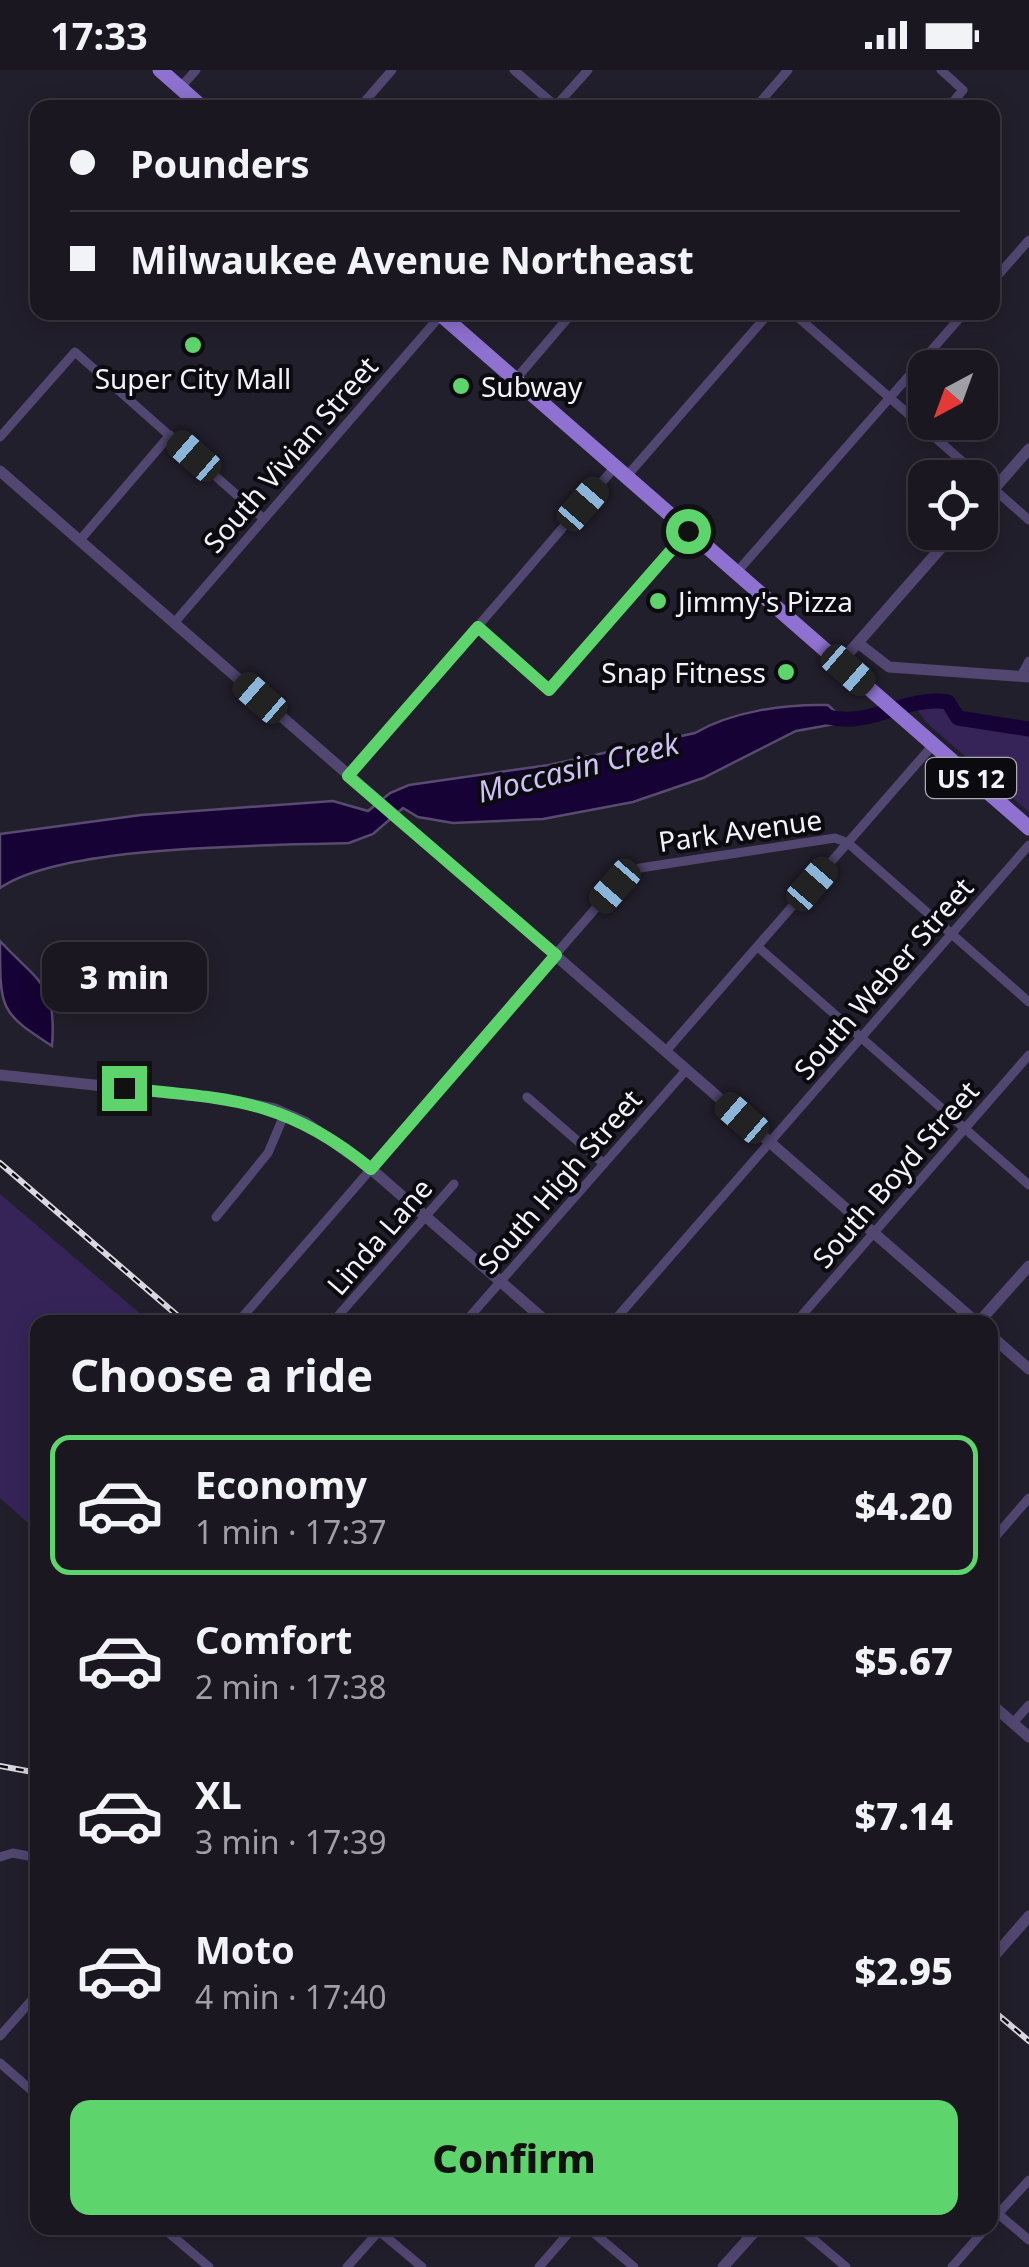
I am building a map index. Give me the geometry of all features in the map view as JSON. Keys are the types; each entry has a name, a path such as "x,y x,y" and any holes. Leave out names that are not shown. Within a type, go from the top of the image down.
{"highway":[{"path":"160,70 193,100"},
{"name":"US 12","path":"446,320 1029,828"}],"street":[{"path":"180,88 196,70"},
{"path":"366,100 392,70"},
{"path":"514,70 548,100"},
{"path":"562,100 588,70"},
{"path":"761,100 788,70"},
{"path":"942,70 963,90 955,100"},
{"path":"1000,273 1029,240"},
{"name":"South Vivian Street","path":"174,622 434,320"},
{"path":"515,380 567,320"},
{"path":"348,776 478,627 762,320"},
{"path":"801,320 961,460"},
{"path":"736,573 959,320"},
{"path":"0,438 74,352 264,519"},
{"path":"80,540 170,436"},
{"path":"998,484 1029,449"},
{"path":"0,471 969,1315"},
{"path":"998,493 1029,520"},
{"path":"478,627 549,690 688,531"},
{"path":"840,663 940,550"},
{"path":"858,643 889,667 1025,677 1029,661"},
{"path":"666,1051 933,745"},
{"name":"Park Avenue","path":"556,955 615,886 640,868 826,838 848,843"},
{"path":"848,843 1029,1002"},
{"name":"South Weber Street","path":"619,1315 1029,845"},
{"path":"758,946 1029,1185"},
{"path":"244,1315 556,955"},
{"name":"South Boyd Street","path":"802,1315 1029,1055"},
{"name":"South High Street","path":"471,1315 687,1069"},
{"path":"0,1075 224,1099 285,1113 318,1129 371,1169 539,1315"},
{"path":"527,1096 604,1164"},
{"path":"216,1217 268,1153 285,1113"},
{"name":"Linda Lane","path":"339,1315 454,1184"},
{"path":"984,1315 1029,1266"},
{"path":"998,1342 1029,1369"},
{"path":"998,1534 1029,1498"},
{"path":"1013,1723 1029,1705"},
{"path":"998,1710 1029,1736"},
{"path":"3,1855 30,1857"},
{"path":"998,1952 1029,1917"},
{"path":"0,2036 30,2001"},
{"path":"0,2063 30,2089"},
{"path":"998,2207 1029,2180"},
{"path":"998,2214 1029,2240"},
{"path":"171,2235 210,2267"},
{"path":"347,2267 376,2235"},
{"path":"387,2235 422,2267"},
{"path":"539,2267 567,2235"},
{"path":"596,2235 634,2267"},
{"path":"723,2267 752,2235"},
{"path":"808,2235 846,2267"},
{"path":"952,2267 980,2235"}],"shaded area":[{"path":"925,698 948,702 958,718 1029,729 1029,812 927,723 913,704"},
{"path":"0,1194 142,1315 30,1315 30,1525 0,1498"}],"water":[{"path":"828,705 846,722 796,731 703,778 633,802 543,819 453,823 418,817 403,808 373,834 349,843 117,855 30,874 0,888 0,834 141,815 333,801 368,811 390,793 409,785 549,765 695,733 760,710"},
{"path":"0,941 35,976 48,996 52,1046 22,1025 6,1007"}],"waterway":[{"name":"Moccasin Creek","path":"828,717 859,718 933,701 948,702 958,718 1029,729"}],"railway":[{"path":"0,1163 177,1315"},
{"path":"0,1766 30,1772"},
{"path":"998,2015 1029,2041"}],"place":[{"name":"Super City Mall","path":"193,345"},
{"name":"Subway","path":"461,386"},
{"name":"Jimmy's Pizza","path":"658,601"},
{"name":"Snap Fitness","path":"786,672"}],"route":[{"path":"124,1088 275,1109 332,1137 371,1169 556,955 348,776 478,627 549,690 688,531"}]}
